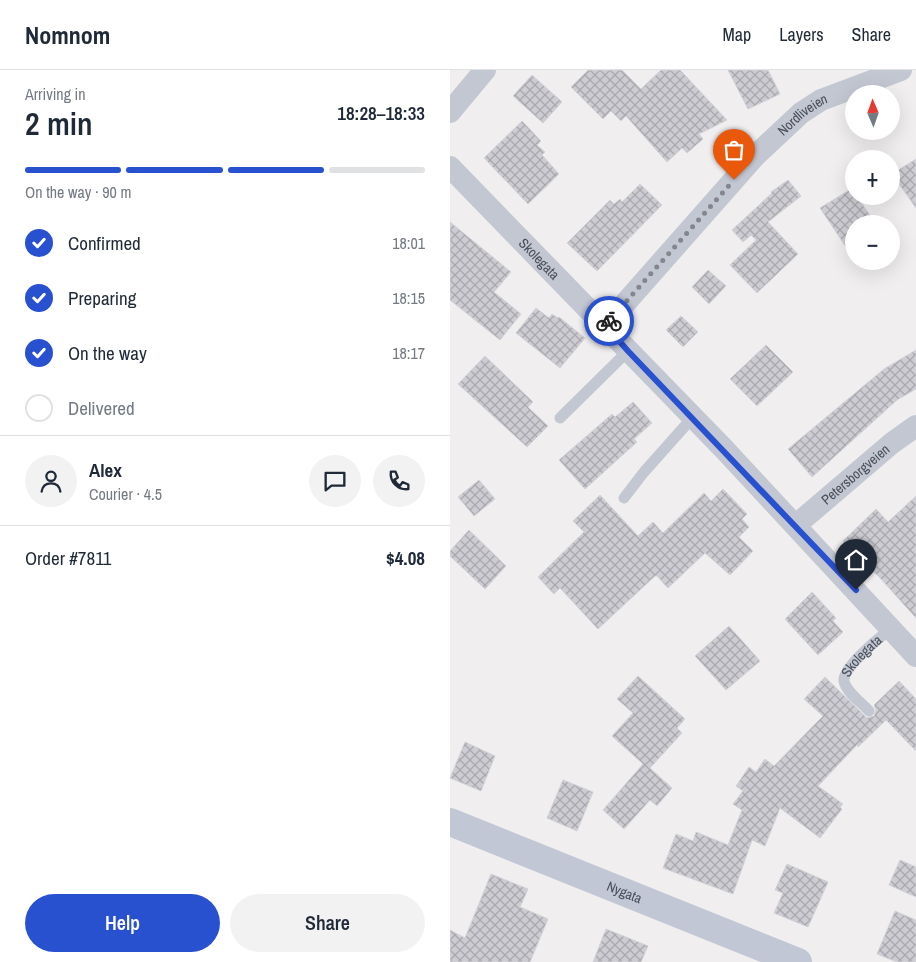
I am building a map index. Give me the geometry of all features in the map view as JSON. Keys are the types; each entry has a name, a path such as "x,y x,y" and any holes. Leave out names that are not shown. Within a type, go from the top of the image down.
{"main road":[{"name":"Nygata","path":"450,822 798,962"}],"street":[{"path":"450,112 485,70"},
{"name":"Nordliveien","path":"606,326 755,156 801,113 821,100 901,70"},
{"name":"Skolegata","path":"450,168 693,417 796,525 916,656"},
{"name":"Petersborgveien","path":"796,525 892,443 916,426"}],"lane":[{"path":"560,418 628,351"},
{"path":"624,498 644,472 693,417"},
{"name":"Skolegata","path":"869,711 848,689 844,677 869,647 891,629"}],"building":[{"path":"588,70 622,70 641,89 661,70 680,70 727,120 699,134 703,139 687,153 682,148 667,162 626,116 621,121 611,111 603,119 571,87"},
{"path":"728,70 768,70 780,94 748,109"},
{"path":"532,75 562,102 543,123 513,96"},
{"path":"522,121 541,141 537,145 545,152 542,155 559,174 528,204 484,158"},
{"path":"916,159 916,208 900,185 900,169"},
{"path":"788,180 801,196 768,222 798,254 757,293 730,265 756,240 751,235 743,242 732,230 771,192"},
{"path":"640,184 662,205 597,271 567,243 610,200 614,204 620,199 622,202"},
{"path":"845,193 845,205 863,205 870,215 845,215 845,246 820,208"},
{"path":"450,222 511,272 494,292 521,314 500,340 450,300"},
{"path":"708,270 726,286 709,304 692,287"},
{"path":"536,308 549,318 552,314 559,317 585,338 560,368 516,333"},
{"path":"681,316 698,332 683,347 666,330"},
{"path":"766,345 793,372 757,406 730,379"},
{"path":"916,350 916,389 897,400 812,477 788,449 884,369"},
{"path":"485,356 533,402 528,407 548,426 527,447 458,384"},
{"path":"633,402 652,423 634,439 637,442 585,489 559,460 612,414 615,417"},
{"path":"479,480 495,499 474,516 458,497"},
{"path":"723,489 747,514 742,519 749,527 739,537 753,551 730,575 705,553 668,588 655,576 598,629 560,588 554,594 538,577 584,532 573,521 600,495 638,536 653,522 663,533 704,493 711,501"},
{"path":"916,496 916,618 843,541 876,509 888,522"},
{"path":"469,530 506,566 485,589 450,556 450,551"},
{"path":"812,592 836,618 833,621 843,632 818,655 785,619"},
{"path":"729,626 760,661 726,690 695,656"},
{"path":"638,676 685,719 677,728 682,733 650,768 672,788 657,806 650,800 624,829 603,810 643,764 612,736 633,713 617,699"},
{"path":"825,677 867,718 874,716 876,710 874,705 899,681 916,699 916,751 886,720 858,747 857,745 818,786 843,804 840,807 842,809 820,838 780,808 765,846 752,840 733,894 663,868 676,834 693,841 696,832 728,845 742,810 733,804 743,791 736,786 749,767 756,772 765,759 774,766 823,716 804,699"},
{"path":"465,742 495,756 481,791 450,778"},
{"path":"563,780 593,792 577,831 547,818"},
{"path":"900,860 916,867 916,897 889,885"},
{"path":"787,864 828,882 808,927 774,913 783,893 775,890"},
{"path":"491,874 528,889 520,907 548,919 530,962 450,962 450,930 465,938"},
{"path":"895,911 916,920 916,962 897,962 877,954"},
{"path":"606,929 648,946 641,962 593,962"}],"way so far":[{"path":"609,321 734,180"}],"route":[{"path":"609,321 606,326 628,351 856,590"}]}
